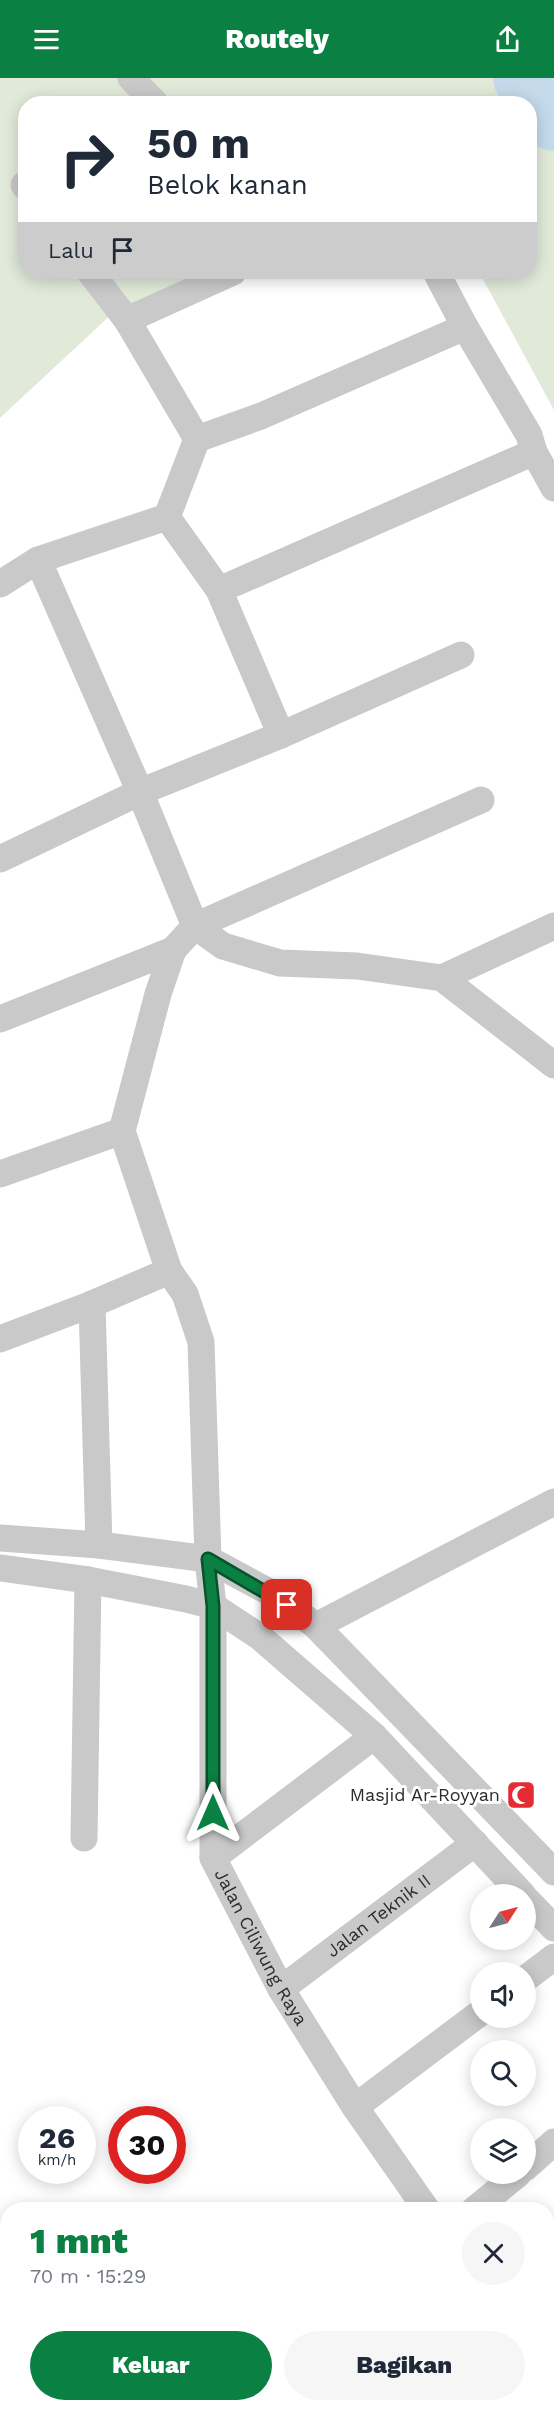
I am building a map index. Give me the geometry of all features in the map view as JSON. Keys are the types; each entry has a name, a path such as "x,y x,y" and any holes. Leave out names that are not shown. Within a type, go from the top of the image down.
{"street":[{"path":"131,78 148,96"},
{"path":"95,279 127,320 197,439"},
{"path":"127,320 217,279"},
{"path":"440,279 465,327 529,435 534,452 554,488"},
{"path":"167,517 197,439 261,416 465,327"},
{"path":"219,590 534,452"},
{"path":"0,584 38,560 167,517"},
{"path":"167,517 219,590 281,735"},
{"path":"38,560 140,792 195,926 223,946 280,963 357,966 442,978 554,1065"},
{"path":"2,851 281,735 461,655"},
{"path":"0,1174 122,1131 158,994 173,950 195,926 481,800"},
{"path":"442,978 554,926"},
{"path":"0,1019 173,950"},
{"name":"Jalan Ciliwung Raya","path":"122,1131 169,1271 185,1294 201,1342 208,1559 213,1606 213,1858 281,1989 355,2107 421,2202"},
{"path":"0,1340 169,1271"},
{"path":"92,1304 99,1545"},
{"path":"316,1626 554,1502"},
{"path":"0,1538 99,1545 208,1559 273,1594 316,1626 554,1872"},
{"path":"0,1568 88,1580 213,1606 260,1637 374,1736 513,1884"},
{"path":"84,1838 88,1580"},
{"path":"213,1858 374,1736"},
{"name":"Jalan Teknik II","path":"281,1989 475,1843"},
{"path":"536,1909 554,1928"},
{"path":"536,1971 554,1957"},
{"path":"355,2107 470,2021"},
{"path":"536,2158 554,2142"},
{"path":"502,2201 512,2184"}],"green space":[{"path":"0,78 554,78 554,410 483,279 537,279 537,96 18,96 18,279 200,279 115,311 0,418"}],"waterway":[{"path":"524,78 537,96"},
{"path":"537,96 554,120"}],"place":[{"name":"Masjid Ar-Royyan","path":"521,1795"}],"route":[{"path":"213,1813 213,1606 208,1559 273,1594 287,1605"}]}
